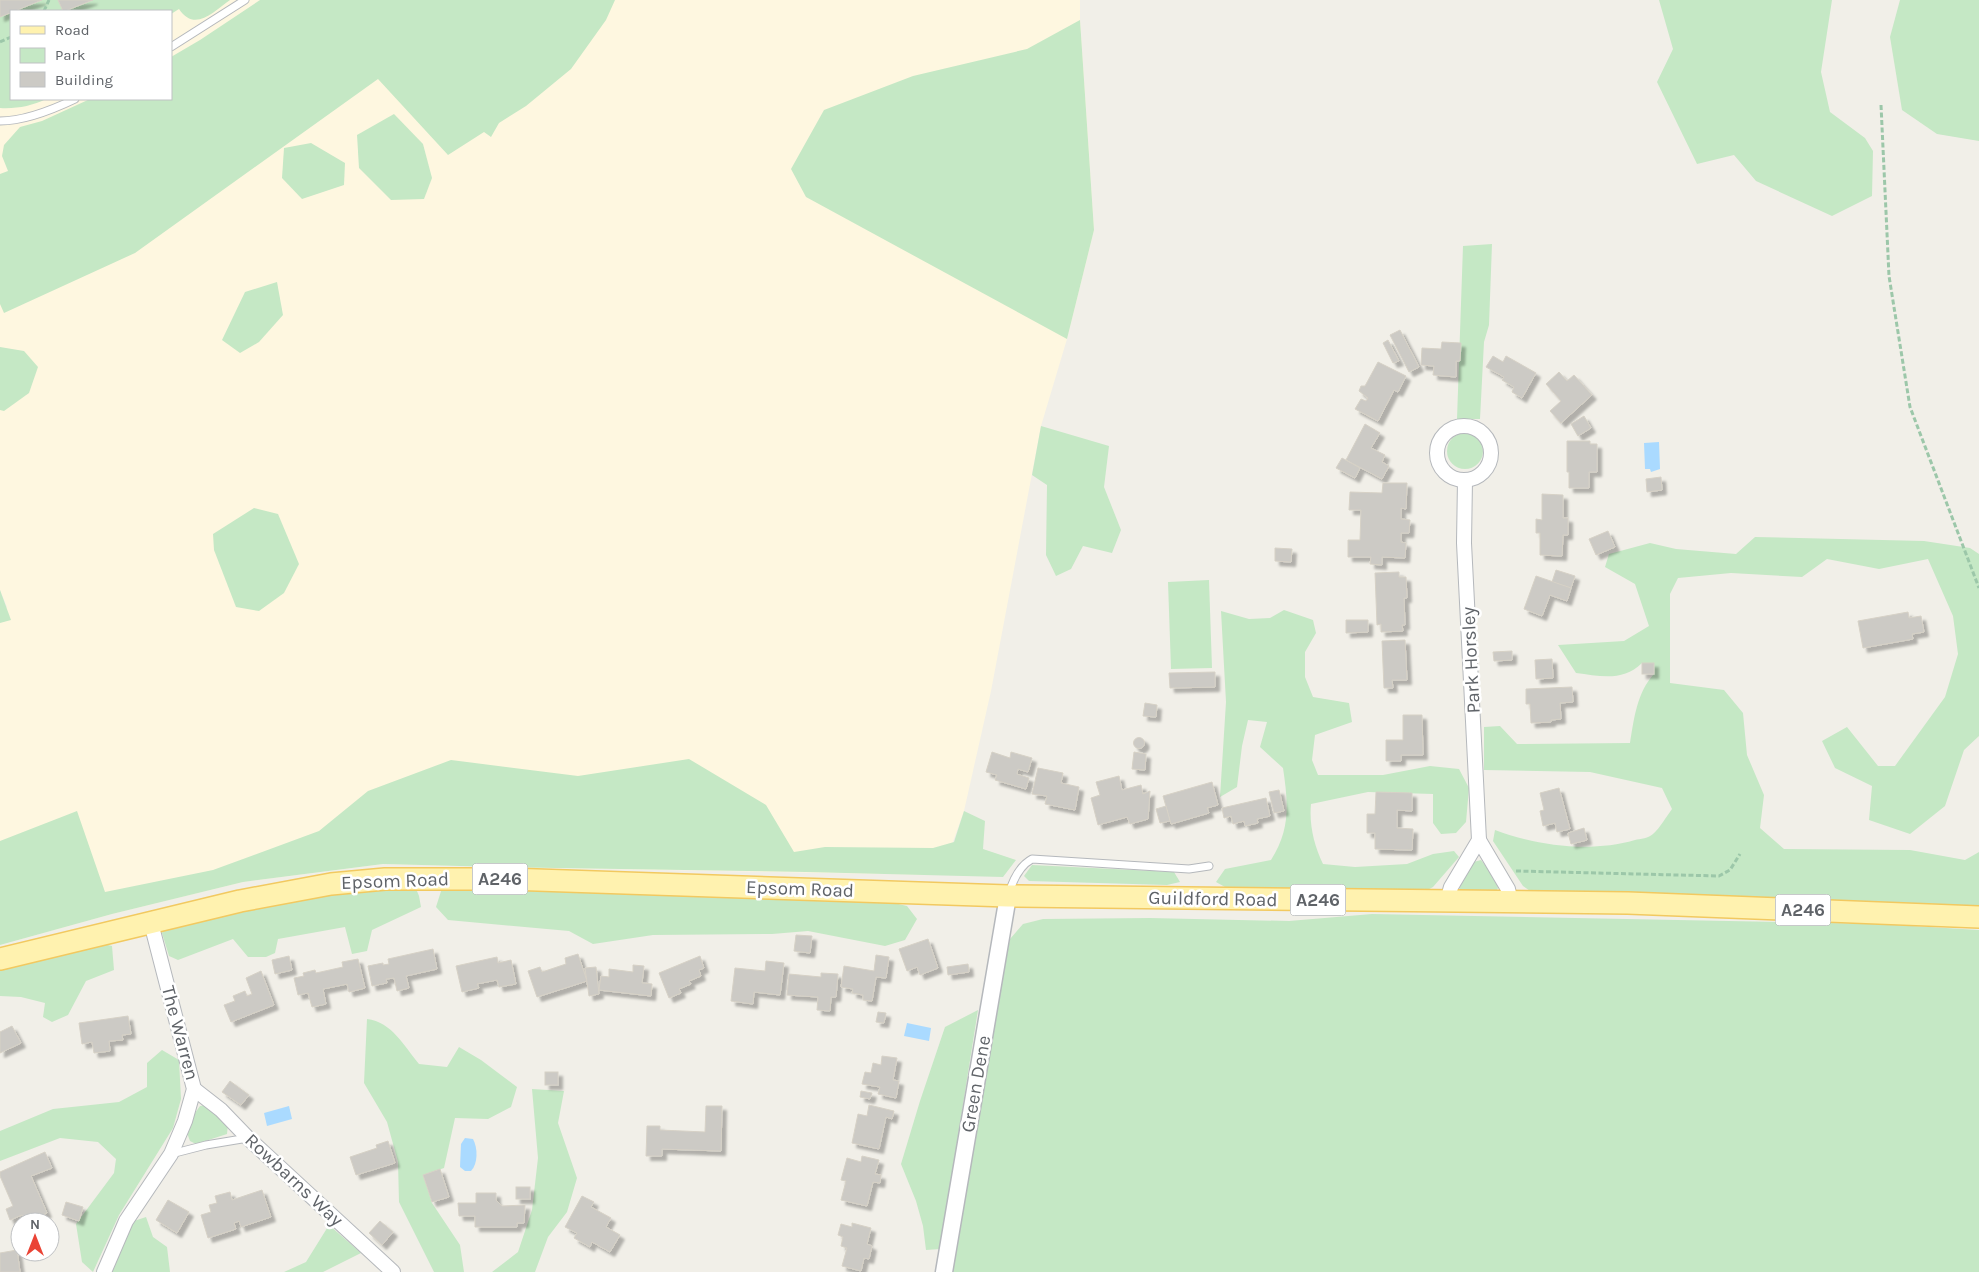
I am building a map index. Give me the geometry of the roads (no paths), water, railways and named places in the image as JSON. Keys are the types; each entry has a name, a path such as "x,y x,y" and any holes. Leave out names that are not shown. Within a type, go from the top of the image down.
{"main road":[{"name":"Epsom Road","path":"0,959 249,900 331,884 384,879 505,879 1008,896"},
{"name":"Guildford Road","path":"1008,896 1628,903 1979,916"}],"street":[{"name":"Park Horsley","path":"1465,480 1464,543 1479,840 1508,889 1511,902"},
{"path":"1447,901 1452,888 1479,840"},
{"name":"Green Dene","path":"944,1272 1008,896"},
{"name":"The Warren","path":"104,1272 126,1221 171,1154 185,1122 194,1089 151,923"},
{"name":"Rowbarns Way","path":"194,1089 221,1110 248,1138 393,1272"}],"lane":[{"path":"172,46 245,0"},
{"path":"0,121 13,121 57,108 73,100"},
{"path":"1008,896 1013,879 1026,862 1032,859 1189,869 1209,866"},
{"path":"171,1154 206,1145 248,1138"}],"water":[{"path":"1659,442 1660,469 1651,472 1650,469 1645,469 1644,443"},
{"path":"907,1023 931,1028 929,1041 904,1036"},
{"path":"289,1106 292,1119 267,1126 264,1113"},
{"path":"465,1138 473,1139 476,1147 476,1160 471,1171 465,1171 460,1167 461,1144"}]}
